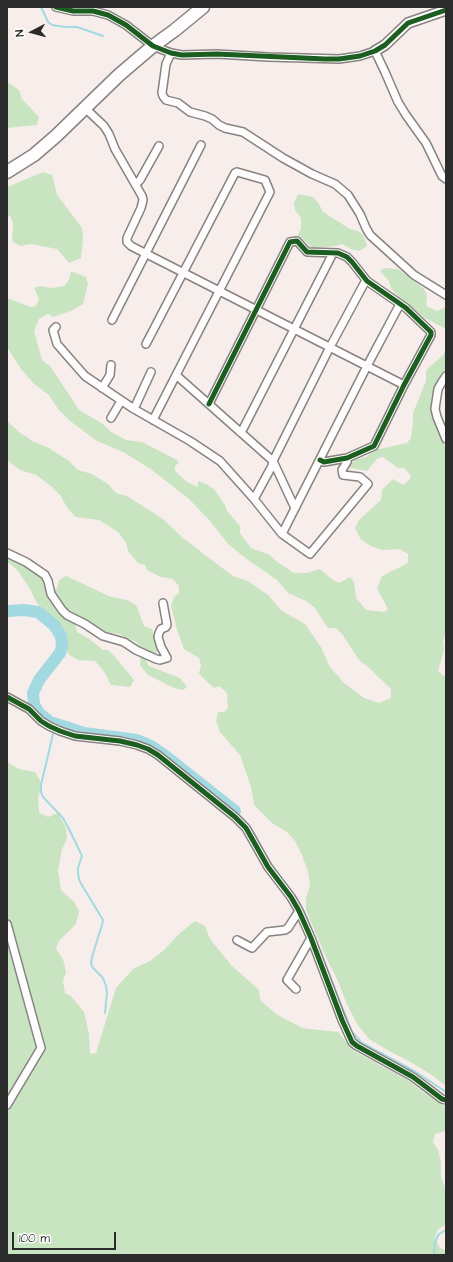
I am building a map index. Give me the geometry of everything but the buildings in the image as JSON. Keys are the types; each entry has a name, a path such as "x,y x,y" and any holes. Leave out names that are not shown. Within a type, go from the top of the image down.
{"highway":[{"path":"7,172 34,155 56,136 118,75 153,46 176,30 202,7"}],"street":[{"path":"56,7 73,11 93,11 108,15 126,25 153,46 171,53 182,55 217,54 325,59 360,56 375,51 385,45 408,23 446,10"},
{"path":"375,51 398,102 426,143 442,176 446,179"},
{"path":"171,53 166,64 162,93 162,96 166,100 178,103 190,112 206,116 225,128 243,132 283,158 312,174 335,184 348,195 360,214 370,235 414,275 446,295"},
{"path":"85,108 104,126 115,149 142,196 143,200 141,208 127,238 131,246 404,385"},
{"path":"112,320 201,145"},
{"path":"136,184 140,180 159,146"},
{"path":"146,344 235,172 265,180 270,192 153,420"},
{"path":"209,404 290,242 297,241 307,252 338,253 347,257 366,280 406,308 431,332 431,336 404,385 374,446 347,458 324,462 320,460"},
{"path":"240,432 243,429 331,253"},
{"path":"254,499 272,466 272,461 330,347 366,280"},
{"path":"282,534 400,304"},
{"path":"56,327 53,330 57,344 85,376 121,401 190,441 220,461 254,499 282,534 310,554 368,484 360,477 343,475 342,470 347,462 347,458"},
{"path":"102,388 110,375 111,365"},
{"path":"134,409 151,372"},
{"path":"176,376 272,461 294,506 296,507"},
{"path":"446,376 438,389 435,409 446,439"},
{"path":"111,418 121,401"},
{"path":"7,553 26,562 45,575 51,594 67,615 86,624 103,636 124,642 136,650 160,660 166,658 158,637 162,629 168,625 163,603"},
{"path":"7,697 29,709 41,721 60,731 75,736 120,741 137,745 158,755 235,817 246,828 268,867 291,897 299,911 352,1042 413,1077 446,1100"},
{"path":"237,940 252,948 267,932 285,930 288,928 299,911"},
{"path":"7,924 41,1048 7,1105"},
{"path":"296,989 287,980 311,938"}],"green space":[{"path":"7,82 19,90 22,99 39,117 37,125 7,128"},
{"path":"43,172 52,175 57,195 82,228 83,239 81,258 69,263 57,249 31,244 20,246 12,241 13,223 10,216 7,217 7,187"},
{"path":"298,194 313,197 323,212 350,229 358,231 363,235 367,246 359,251 342,244 312,248 298,235 301,228 301,218 295,210 294,203"},
{"path":"384,268 398,269 424,289 427,296 426,306 437,311 446,307 446,329 425,318 397,295 391,288 389,281 380,271"},
{"path":"71,271 86,277 88,284 83,304 73,310 53,317 48,314 39,319 34,331 42,360 50,366 79,410 103,424 111,432 126,440 142,442 177,460 179,463 175,466 175,471 187,482 198,487 198,481 214,489 225,505 227,511 240,526 240,533 251,548 270,555 294,573 307,573 320,569 339,583 350,577 354,582 356,598 366,610 385,612 388,609 377,589 382,576 408,563 408,554 400,549 382,550 371,546 361,540 355,528 359,520 381,500 382,490 393,479 403,485 411,476 404,468 398,468 383,457 378,458 367,471 350,468 353,460 366,457 375,450 407,443 411,438 413,413 426,381 426,370 443,355 446,349 446,370 441,374 435,391 433,405 434,420 446,449 446,632 443,641 444,650 438,671 444,676 446,674 446,1086 432,1075 369,1039 357,1024 306,910 306,899 310,885 308,872 302,855 295,841 287,832 272,823 254,805 251,787 240,755 220,732 216,721 218,712 224,712 228,708 227,693 219,686 214,688 203,678 199,673 201,665 199,658 184,649 177,630 171,606 174,597 179,593 179,586 173,579 161,577 147,570 145,565 138,563 128,551 126,543 118,532 99,520 76,517 68,509 60,495 51,486 36,475 20,470 9,462 7,458 7,421 19,432 34,442 47,447 69,461 78,470 92,474 108,484 116,493 127,496 163,519 184,539 233,576 248,581 268,595 282,611 305,624 321,647 330,667 344,683 364,698 379,703 391,698 391,689 359,660 342,634 336,628 328,628 315,608 306,601 288,593 277,580 228,544 210,521 189,499 152,470 125,453 97,441 70,421 58,409 49,395 33,383 21,369 7,347 7,298 31,307 36,306 39,299 34,288 40,286 51,288 64,286 69,280"},
{"path":"7,543 9,550 17,561 43,579 46,589 57,589 59,580 66,576 111,597 127,600 136,605 144,626 152,629 156,642 157,653 155,655 149,654 146,661 149,666 180,678 187,687 183,690 174,688 148,675 140,665 141,649 136,642 119,634 106,632 84,618 78,617 75,624 77,632 88,638 103,650 108,650 134,680 130,687 111,685 105,673 95,661 78,660 68,654 60,627 37,603 18,571 7,563"},
{"path":"7,762 19,769 35,772 42,784 38,798 39,813 48,817 58,813 66,828 67,839 62,849 58,870 61,890 74,902 79,911 76,924 59,941 56,949 63,959 66,972 63,981 65,993 71,996 84,1012 89,1034 90,1054 96,1053 116,988 133,969 150,961 195,921 205,926 210,939 232,966 259,990 260,1000 276,1014 302,1028 338,1032 354,1051 409,1081 424,1093 446,1106 446,1131 435,1134 433,1142 438,1150 441,1161 441,1176 446,1191 446,1224 438,1229 435,1238 440,1248 446,1250 446,1255 7,1255"}],"waterway":[{"path":"41,7 48,22 52,25 77,27 103,36"},
{"path":"7,611 24,610 38,612 54,625 61,636 62,647 60,653 39,680 33,693 34,704 38,712 50,722 84,733 137,740 151,746 235,811"},
{"path":"54,730 41,785 41,792 43,797 63,818 70,831 82,856 78,868 80,882 103,920 91,964 103,978 106,986 107,993 105,1013"},
{"path":"235,811 254,833 269,861 298,900 307,918 352,1032 362,1043 416,1072 446,1092"},
{"path":"434,1255 435,1242 439,1234 446,1230"}],"cycle path":[{"path":"56,7 73,11 93,11 108,15 126,25 153,46 171,53 182,55 217,54 325,59 360,56 375,51 385,45 408,23 446,10"},
{"path":"209,404 290,242 297,241 307,252 338,253 347,257 367,281 406,308 431,332 431,335 374,446 347,458 324,462 320,460"},
{"path":"7,697 29,709 41,721 60,731 75,736 120,741 148,749 158,755 235,817 246,828 268,867 291,897 299,911 352,1042 413,1077 442,1099 446,1100"}]}
